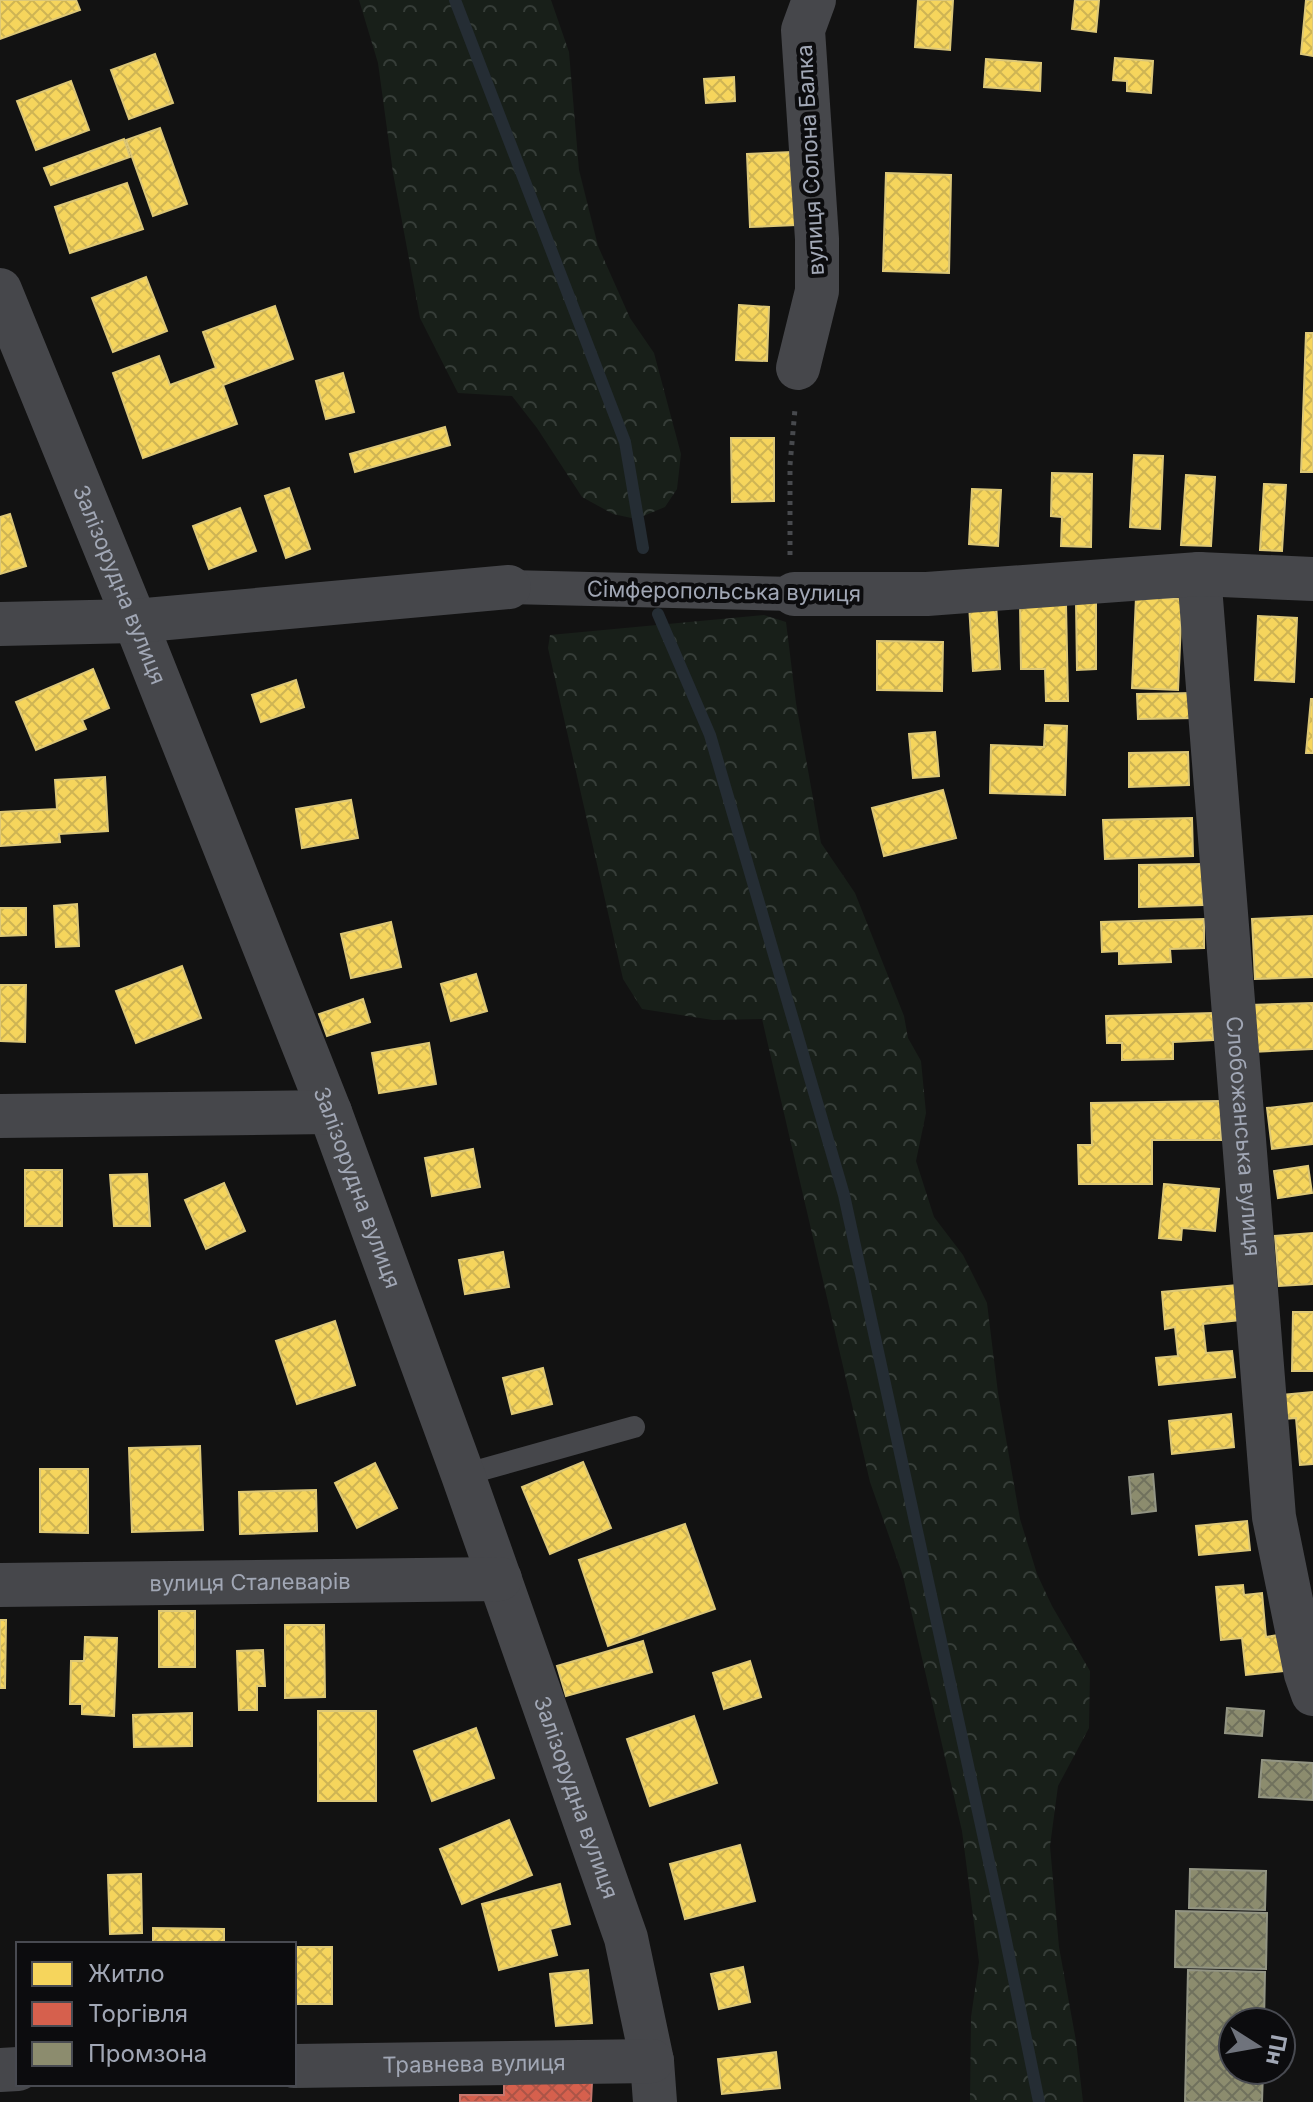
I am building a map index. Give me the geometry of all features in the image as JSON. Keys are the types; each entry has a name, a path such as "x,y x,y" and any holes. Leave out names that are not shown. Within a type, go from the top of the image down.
{"street":[{"name":"вулиця Солона Балка","path":"798,368 817,291 817,239 803,30 814,0"},
{"name":"Залізорудна вулиця","path":"0,290 330,1112 463,1475 626,1938 654,2081"},
{"name":"Сімферопольська вулиця","path":"0,624 135,621 509,587 927,594 1199,574 1313,579"},
{"name":"Слобожанська вулиця","path":"1199,574 1274,1517 1306,1674 1313,1694"},
{"path":"0,1116 330,1112"},
{"name":"вулиця Сталеварів","path":"0,1585 500,1579"},
{"name":"Травнева вулиця","path":"296,2066 654,2081"}],"lane":[{"path":"463,1475 634,1427"}],"path":[{"path":"794,594 789,546 790,465 798,368"}],"green space":[{"path":"359,0 551,0 569,52 579,170 598,246 630,318 654,353 681,454 677,489 665,507 636,519 613,514 582,497 512,396 458,393 420,318 393,173 378,63"},
{"path":"764,615 786,622 796,703 821,843 855,893 904,1016 908,1038 921,1061 926,1113 916,1161 934,1217 963,1255 987,1303 998,1393 1020,1519 1037,1574 1090,1671 1089,1728 1058,1786 1050,1846 1059,1947 1076,2041 1083,2102 970,2102 971,2017 979,1962 962,1831 903,1576 870,1482 762,1019 713,1020 642,1009 623,979 548,648 550,635"}],"building: Житло":[{"path":"0,0 76,0 80,10 0,39"},
{"path":"918,0 953,0 950,50 915,47"},
{"path":"1075,0 1099,0 1096,32 1072,29"},
{"path":"1306,0 1313,0 1313,56 1301,54"},
{"path":"155,54 173,103 129,119 111,70"},
{"path":"1115,58 1153,61 1151,93 1127,91 1127,81 1113,80"},
{"path":"986,59 1041,63 1040,91 984,87"},
{"path":"734,77 735,101 706,103 704,79"},
{"path":"71,81 89,130 36,150 17,101"},
{"path":"160,128 187,204 153,216 126,140"},
{"path":"124,139 130,157 51,185 44,168"},
{"path":"792,152 796,225 750,227 747,154"},
{"path":"886,173 951,175 949,273 883,271"},
{"path":"127,183 143,229 70,253 55,207"},
{"path":"146,277 167,331 113,352 92,298"},
{"path":"739,305 769,307 767,361 736,360"},
{"path":"275,306 293,359 223,385 237,424 143,458 113,373 159,356 170,385 216,368 203,332"},
{"path":"1306,333 1313,333 1313,472 1301,472"},
{"path":"343,373 354,412 326,419 316,381"},
{"path":"445,427 450,445 355,472 350,454"},
{"path":"731,438 774,438 774,501 732,502"},
{"path":"1134,455 1163,456 1160,529 1130,527"},
{"path":"1052,473 1092,474 1091,547 1061,546 1062,517 1051,516"},
{"path":"1186,475 1215,477 1211,546 1181,545"},
{"path":"1264,484 1286,485 1282,551 1260,550"},
{"path":"289,488 310,549 286,558 265,496"},
{"path":"972,489 1001,490 998,546 969,544"},
{"path":"240,508 256,551 209,569 193,526"},
{"path":"10,514 26,566 0,574 0,517"},
{"path":"1136,597 1182,599 1178,690 1132,688"},
{"path":"1076,601 1096,601 1096,669 1077,670"},
{"path":"996,603 1000,669 973,671 969,604"},
{"path":"1020,604 1066,604 1068,701 1046,701 1045,669 1021,669"},
{"path":"1258,616 1297,618 1294,682 1255,680"},
{"path":"877,641 943,642 942,691 877,690"},
{"path":"93,669 109,708 82,720 86,729 36,750 16,702"},
{"path":"296,680 304,707 261,722 252,695"},
{"path":"1194,693 1195,718 1138,719 1137,694"},
{"path":"1311,699 1313,753 1306,753"},
{"path":"1045,725 1067,726 1065,795 990,793 991,745 1044,747"},
{"path":"935,732 939,776 913,778 909,734"},
{"path":"1188,752 1189,785 1129,787 1129,753"},
{"path":"105,777 108,831 59,834 60,842 0,846 0,812 57,809 55,780"},
{"path":"943,790 956,838 884,856 872,808"},
{"path":"351,800 358,838 302,848 296,809"},
{"path":"1192,818 1193,856 1105,859 1103,820"},
{"path":"1202,864 1203,905 1139,907 1139,865"},
{"path":"77,904 79,946 56,947 54,906"},
{"path":"0,908 26,908 26,935 0,936"},
{"path":"1313,916 1313,977 1255,979 1252,919"},
{"path":"1204,919 1204,948 1170,949 1171,962 1119,964 1119,951 1102,952 1101,922"},
{"path":"391,922 401,967 351,978 341,934"},
{"path":"182,966 201,1018 136,1043 116,991"},
{"path":"476,974 487,1011 451,1021 441,984"},
{"path":"0,985 26,985 25,1042 0,1041"},
{"path":"363,999 370,1022 327,1036 319,1014"},
{"path":"1313,1003 1313,1049 1252,1052 1250,1005"},
{"path":"1213,1013 1213,1040 1173,1042 1173,1059 1122,1060 1122,1043 1107,1043 1106,1016"},
{"path":"429,1043 436,1084 379,1093 372,1053"},
{"path":"1221,1101 1221,1140 1152,1140 1152,1184 1079,1184 1078,1145 1092,1145 1091,1103"},
{"path":"1313,1103 1313,1144 1272,1149 1267,1108"},
{"path":"473,1149 480,1187 432,1196 425,1158"},
{"path":"1308,1166 1312,1193 1278,1198 1274,1171"},
{"path":"25,1170 62,1170 62,1226 25,1226"},
{"path":"147,1174 150,1226 114,1226 110,1175"},
{"path":"224,1183 245,1231 206,1249 185,1200"},
{"path":"1164,1184 1219,1189 1215,1231 1182,1228 1181,1240 1159,1238"},
{"path":"1313,1233 1313,1284 1279,1286 1275,1236"},
{"path":"503,1252 509,1287 465,1294 459,1260"},
{"path":"1237,1285 1240,1320 1203,1324 1206,1353 1232,1351 1235,1377 1159,1385 1156,1358 1178,1356 1175,1327 1165,1329 1162,1292"},
{"path":"1293,1312 1313,1312 1313,1371 1292,1371"},
{"path":"335,1321 355,1385 297,1404 276,1341"},
{"path":"543,1368 552,1404 512,1414 503,1378"},
{"path":"1313,1392 1313,1464 1300,1465 1296,1418 1284,1419 1282,1395"},
{"path":"1231,1414 1234,1447 1172,1454 1169,1421"},
{"path":"200,1446 203,1530 132,1532 129,1448"},
{"path":"583,1462 611,1528 550,1554 522,1487"},
{"path":"375,1463 397,1508 357,1528 335,1483"},
{"path":"40,1469 88,1469 88,1533 40,1532"},
{"path":"316,1490 317,1531 240,1534 239,1492"},
{"path":"1247,1521 1250,1550 1199,1555 1196,1526"},
{"path":"685,1524 715,1609 608,1646 579,1560"},
{"path":"1243,1585 1244,1595 1262,1593 1266,1637 1279,1635 1283,1671 1246,1675 1242,1638 1221,1640 1216,1587"},
{"path":"159,1611 195,1611 195,1667 159,1667"},
{"path":"0,1620 6,1620 5,1688 0,1688"},
{"path":"285,1625 324,1625 325,1697 285,1698"},
{"path":"85,1637 117,1638 114,1716 82,1714 82,1704 70,1704 71,1661 84,1661"},
{"path":"643,1641 652,1672 566,1696 557,1666"},
{"path":"263,1650 265,1686 257,1686 257,1710 239,1710 237,1651"},
{"path":"750,1661 761,1697 724,1709 713,1673"},
{"path":"318,1711 376,1711 376,1801 318,1801"},
{"path":"192,1713 192,1746 134,1747 133,1715"},
{"path":"694,1716 717,1783 650,1806 627,1739"},
{"path":"476,1728 494,1778 432,1801 414,1751"},
{"path":"509,1820 532,1875 462,1904 440,1849"},
{"path":"740,1845 755,1901 685,1919 670,1864"},
{"path":"141,1874 142,1933 110,1934 108,1875"},
{"path":"560,1884 570,1924 550,1929 557,1955 499,1970 482,1904"},
{"path":"153,1928 224,1929 224,1942 153,1942"},
{"path":"296,1947 332,1947 332,2004 296,2004"},
{"path":"743,1967 750,2002 719,2009 711,1974"},
{"path":"588,1970 592,2023 556,2026 550,1974"},
{"path":"776,2052 780,2088 722,2094 718,2059"}],"building: Торгівля":[{"path":"504,2082 592,2082 591,2102 460,2102 460,2095 504,2095"}],"building: Промзона":[{"path":"1153,1474 1156,1511 1132,1514 1129,1477"},
{"path":"1227,1708 1264,1711 1262,1736 1225,1733"},
{"path":"1262,1760 1313,1763 1313,1800 1259,1797"},
{"path":"1190,1869 1266,1871 1265,1910 1189,1908"},
{"path":"1176,1911 1267,1913 1266,1969 1175,1967"},
{"path":"1188,1970 1265,1972 1264,2006 1217,2006 1217,2086 1262,2086 1262,2102 1185,2102"}],"waterway":[{"path":"455,0 625,442 643,548"},
{"path":"658,614 710,735 844,1195 1039,2102"}]}
